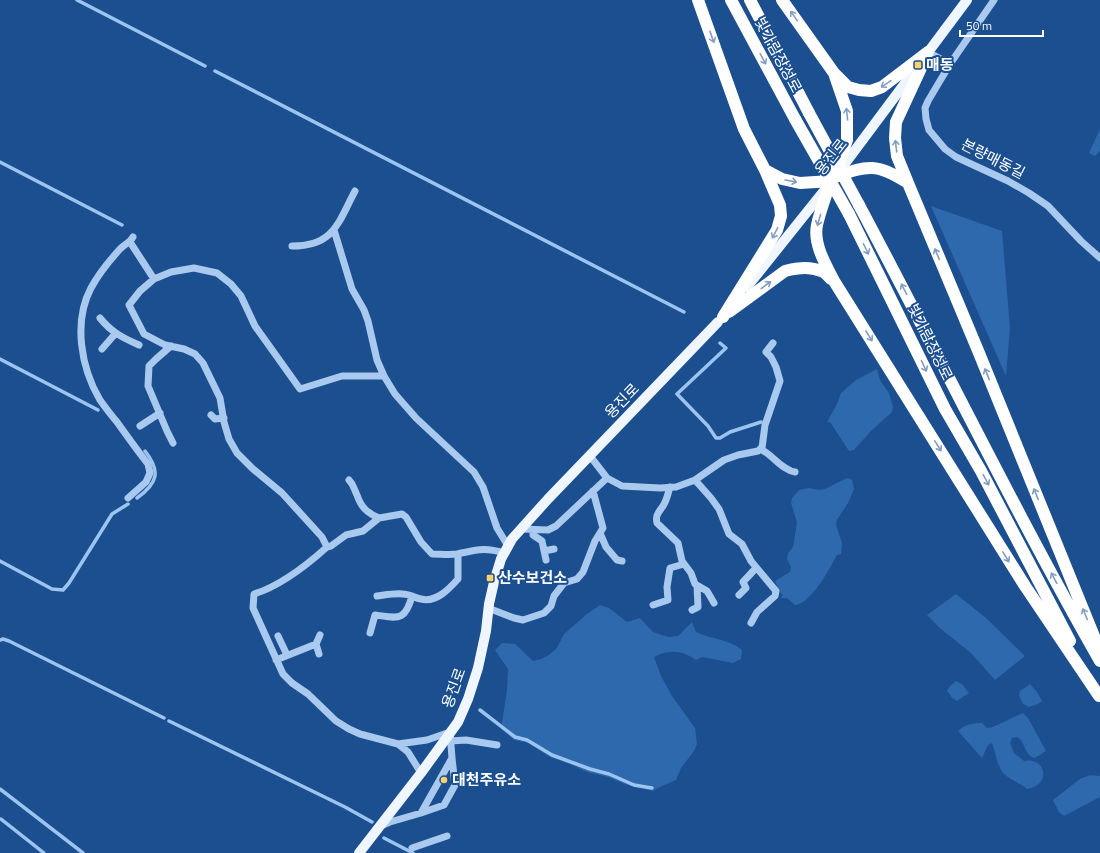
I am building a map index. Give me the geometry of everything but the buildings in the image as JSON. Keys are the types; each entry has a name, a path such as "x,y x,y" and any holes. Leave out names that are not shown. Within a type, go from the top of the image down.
{"highway":[{"path":"698,0 744,129 765,170 780,205 781,216 777,230 721,319"},
{"name":"빛가람장성로","path":"731,0 795,119 849,214 945,409 981,471 1100,697"},
{"name":"빛가람장성로","path":"750,0 808,113 910,300 1061,592 1100,661"},
{"path":"782,0 834,73 848,87 871,91 882,87 928,52"},
{"path":"928,52 896,122 895,138 897,156 1100,650"},
{"path":"834,73 847,111 847,140 817,226 818,241 822,258 834,281 1025,586 1100,697"},
{"path":"765,170 782,180 800,183 833,180 862,168 875,168 890,172 908,184"},
{"path":"721,319 785,271 795,268 822,271 834,281"}],"main road":[{"name":"용진로","path":"359,853 450,737 458,722 468,699 478,668 494,582 501,559 512,539 721,319 833,180 967,0"}],"street":[{"name":"본량매동길","path":"994,0 950,64 928,100 925,108 926,119 930,130 935,138 956,157 1008,181 1048,206 1081,241 1100,258"},
{"path":"928,52 950,64"},
{"path":"292,246 304,246 328,236 334,230 355,191"},
{"path":"334,230 352,289 368,320 377,360 384,376 395,394 416,418 474,472 483,487 506,550 485,549 470,550 458,554 432,554 421,542 406,517 402,514 379,518 363,531 346,536 327,547 314,558 267,590 254,594 253,608 283,674 292,683 308,694 336,721 360,734 398,744 450,737 497,745"},
{"path":"128,498 146,482 150,473 148,464 101,400 91,381 86,364 81,326 83,310 91,288 122,247 132,239 154,279"},
{"path":"327,547 322,537 282,493 253,469 237,453 229,439 220,398 203,363 195,354 184,348 165,345 144,334 129,305 140,291 154,279 171,272 194,268 217,272 231,284 241,296 255,326 300,388 342,376 384,376"},
{"path":"100,318 115,334 139,345 144,334"},
{"path":"102,349 115,334"},
{"path":"590,456 607,478 618,485 628,488 642,486 670,487 695,480 724,460 738,455 758,451 762,448 765,425 780,381 776,367 771,357 766,352 773,343"},
{"path":"170,346 156,358 150,366 148,386 167,431 174,442"},
{"path":"140,426 160,412"},
{"path":"211,415 215,419 224,418"},
{"path":"760,449 789,471 795,472"},
{"path":"521,529 548,530 556,526 607,478"},
{"path":"349,480 354,487 360,504 366,511 379,518"},
{"path":"695,480 715,503 729,534 742,544 750,561 770,584 776,594 757,612 751,623"},
{"path":"670,487 664,506 658,512 656,519 657,523 678,543 682,560 697,586 698,607 692,610"},
{"path":"488,608 523,620 544,613 551,606 554,596 564,583 577,579 583,572 603,528 593,491"},
{"path":"534,530 533,535 542,541 546,560"},
{"path":"600,533 609,550 617,560 622,561"},
{"path":"544,551 554,549"},
{"path":"377,596 403,594 423,600 431,600 438,597 458,579 458,554"},
{"path":"654,604 668,600 667,587 670,568 684,564"},
{"path":"739,595 746,588 744,582 756,568"},
{"path":"697,586 707,591 714,603"},
{"path":"370,633 375,616 396,618 401,616 406,612 412,596"},
{"path":"278,636 287,655"},
{"path":"276,660 316,644 320,636"},
{"path":"316,644 320,654"},
{"path":"380,826 444,805 455,785 450,737"},
{"path":"398,744 408,752 421,773"},
{"path":"422,813 452,758"},
{"path":"412,848 447,836"}],"shaded area":[{"path":"1100,129 1100,151 1095,156 1089,153"},
{"path":"931,206 1002,231 1010,328 1006,376"},
{"path":"877,369 880,380 889,393 893,407 892,412 872,430 854,450 849,451 830,422 827,422 841,393 856,380"},
{"path":"847,478 852,480 854,489 848,503 837,520 836,525 842,543 841,554 837,555 825,576 807,599 795,605 787,598 781,598 783,595 775,581 790,572 791,567 787,559 788,553 793,547 797,522 791,503 792,498 799,490 809,488 819,490 825,489"},
{"path":"956,594 986,618 1025,656 995,680 971,653 941,629 927,615"},
{"path":"600,605 609,608 627,622 640,618 653,632 668,637 678,636 692,622 696,632 731,643 742,650 741,659 733,663 702,657 696,660 686,654 675,652 660,654 654,657 661,676 672,696 695,728 697,744 694,751 681,768 676,780 653,791 630,786 608,777 587,772 550,757 528,743 514,740 501,729 507,690 508,669 495,650 502,643 515,644 533,661 541,659 549,655 557,648 564,634"},
{"path":"956,681 962,684 969,693 957,701 952,698 947,691"},
{"path":"1030,684 1042,701 1029,707 1023,704 1019,696 1020,691"},
{"path":"1023,713 1028,718 1046,751 1035,758 1031,757 1020,739 1017,737 1012,738 1010,743 1014,753 1024,761 1037,763 1043,772 1043,777 1040,782 1027,789 1003,773 998,763 992,743 988,745 982,758 958,731 966,725 975,723 982,723 987,728 993,727"},
{"path":"1090,775 1100,776 1100,797 1064,816 1059,812 1053,800 1080,779"}],"waterway":[{"path":"77,0 205,66"},
{"path":"215,71 684,312"},
{"path":"0,162 122,225"},
{"path":"720,343 726,348 677,394 708,426 716,438 720,438 730,432 761,422"},
{"path":"0,359 98,410"},
{"path":"137,498 149,487 155,476 153,465 145,451"},
{"path":"0,561 52,589 63,590 69,583 112,514 128,504"},
{"path":"0,640 3,639 9,641 164,718"},
{"path":"480,710 515,737 527,740 552,755 590,769 609,774 634,785 652,788"},
{"path":"169,721 345,807 372,822"},
{"path":"0,789 83,853"},
{"path":"1,819 44,853"},
{"path":"384,838 413,853"}],"place":[{"name":"매동","path":"918,65"},
{"name":"산수보건소","path":"490,578"},
{"name":"대천주유소","path":"444,780"}]}
